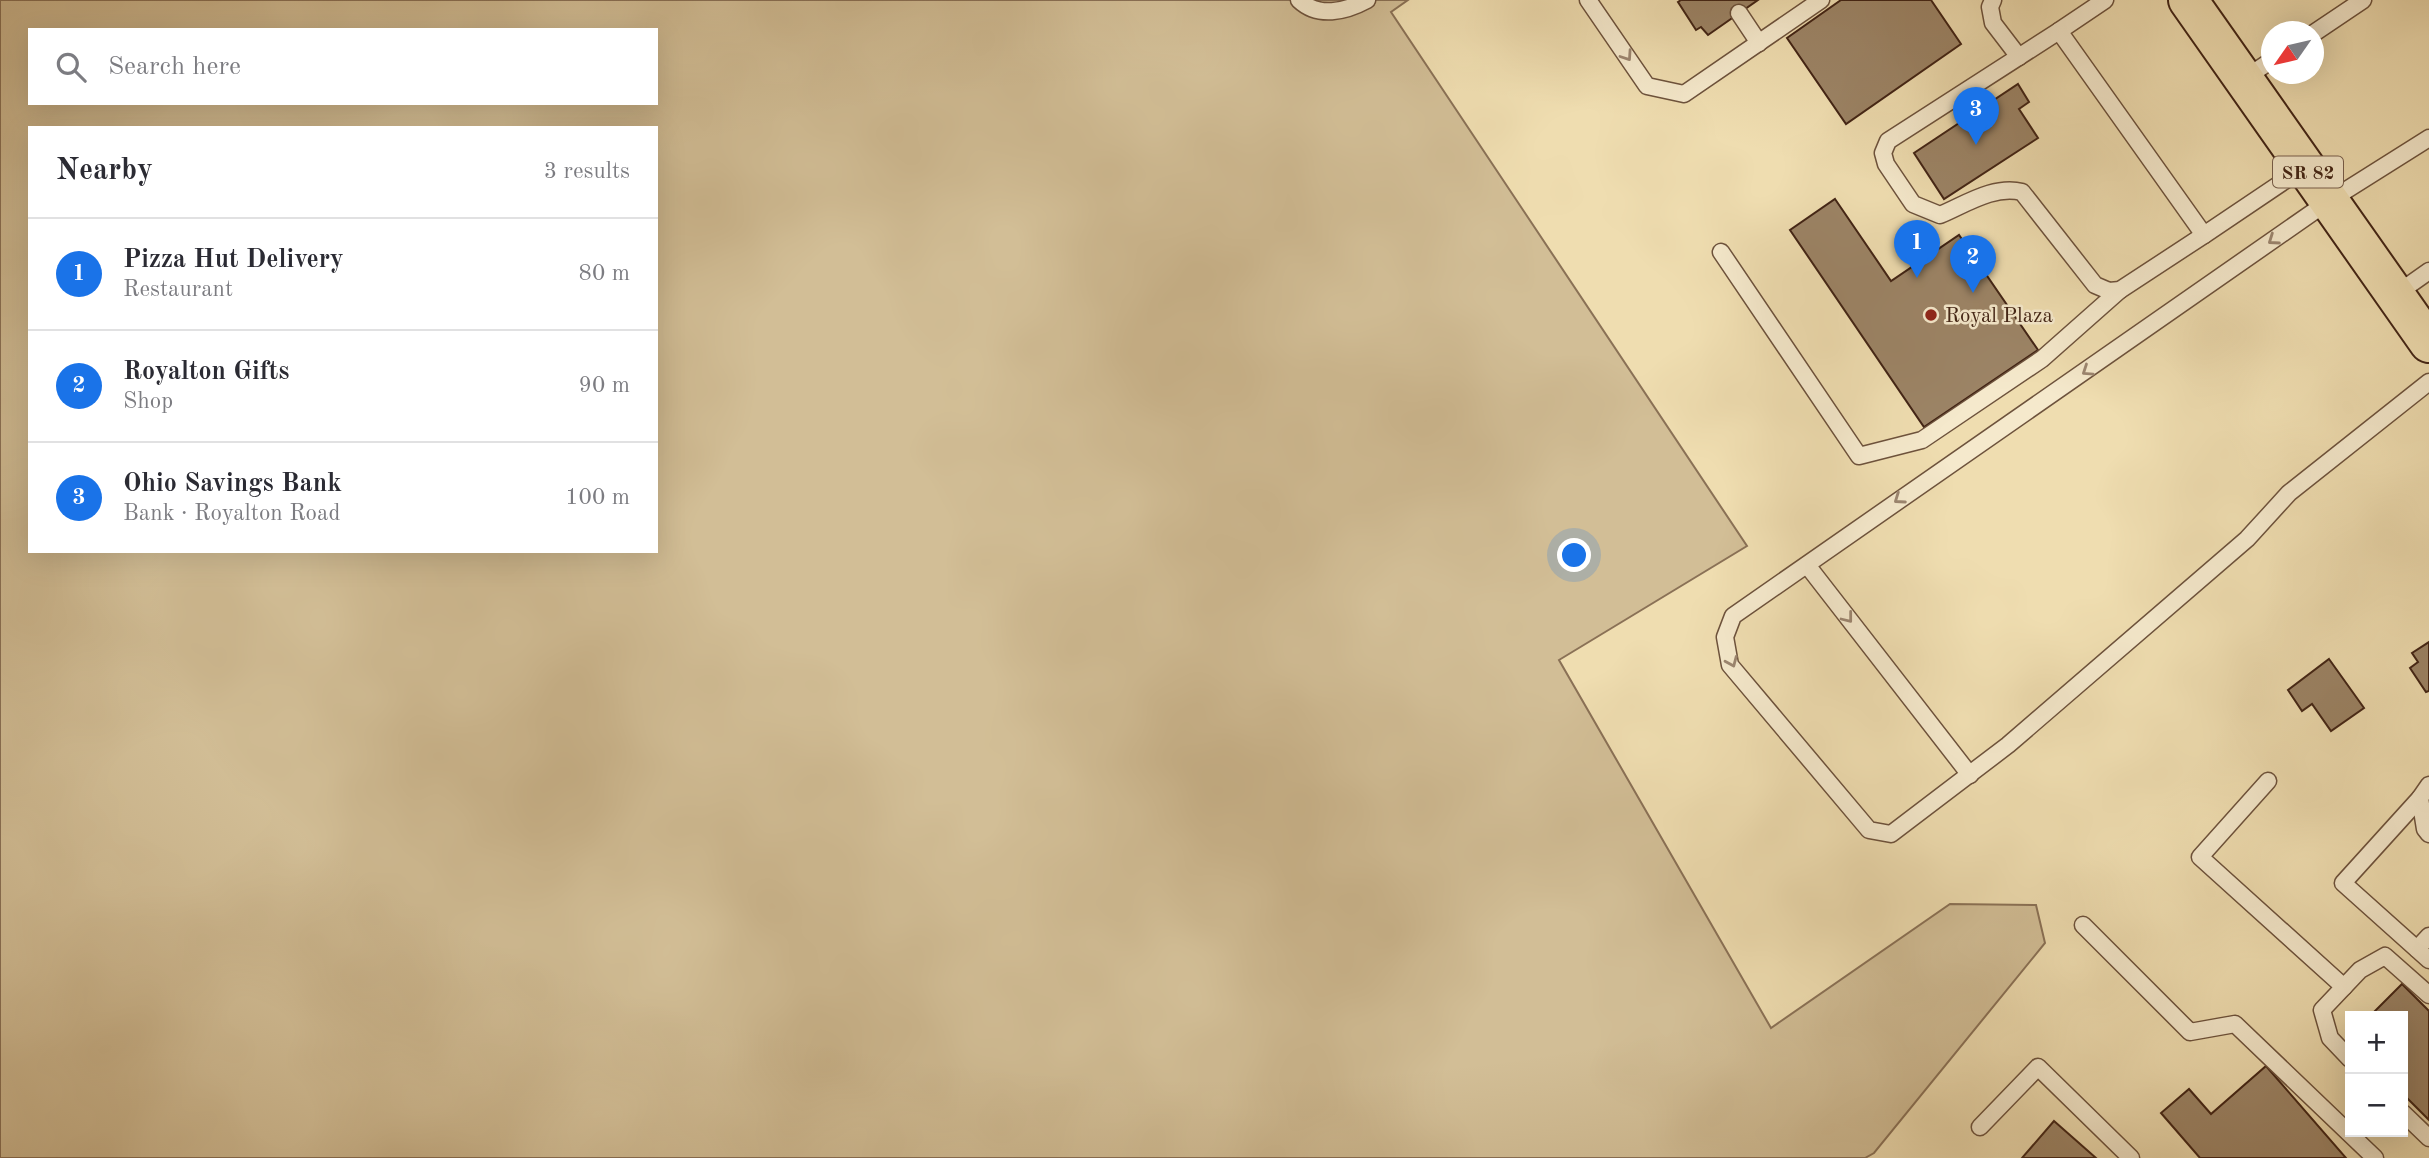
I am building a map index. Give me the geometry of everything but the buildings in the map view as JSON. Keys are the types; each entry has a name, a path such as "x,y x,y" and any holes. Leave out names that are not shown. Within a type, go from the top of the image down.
{"main road":[{"name":"SR 82","path":"2189,0 2258,70 2305,167 2429,343"}],"lane":[{"path":"1299,0 1309,10 1339,12 1367,0"},
{"path":"1588,0 1647,86 1684,94 1821,0"},
{"path":"1993,0 1990,7 1993,23 2019,57"},
{"path":"2105,0 1888,141 1883,153 1886,164 1913,204 1940,215 2008,188 2022,192 2095,285 2109,291 2120,290"},
{"path":"2324,26 2363,0"},
{"path":"1738,13 1759,43"},
{"path":"2059,31 2204,235"},
{"path":"2429,138 2329,201 1733,617 1725,637 1730,665 1870,830 1891,834 2008,746 2248,539 2289,493 2429,382"},
{"path":"1721,252 1859,456 1922,440 2042,359 2120,290 2305,167"},
{"path":"2395,295 2429,271"},
{"path":"1807,565 1970,775"},
{"path":"2268,781 2200,857 2344,987"},
{"path":"2424,791 2427,832"},
{"path":"2424,791 2343,883 2423,955 2429,936"},
{"path":"2083,926 2190,1031 2235,1024 2375,1158"},
{"path":"2345,1054 2330,1038 2322,1010 2360,970 2385,956 2429,995"},
{"path":"1980,1127 2039,1067 2131,1158"},
{"path":"2408,1119 2429,1138"}],"shaded area":[{"path":"0,0 1408,0 1391,12 1747,546 1559,660 1771,1028 1950,904 2036,905 2045,943 1874,1153 1865,1158 0,1158"}],"place":[{"name":"Ohio Savings Bank","path":"1976,145"},
{"name":"Pizza Hut Delivery","path":"1917,278"},
{"name":"Royalton Gifts","path":"1973,293"},
{"name":"Royal Plaza","path":"1931,315"}]}
